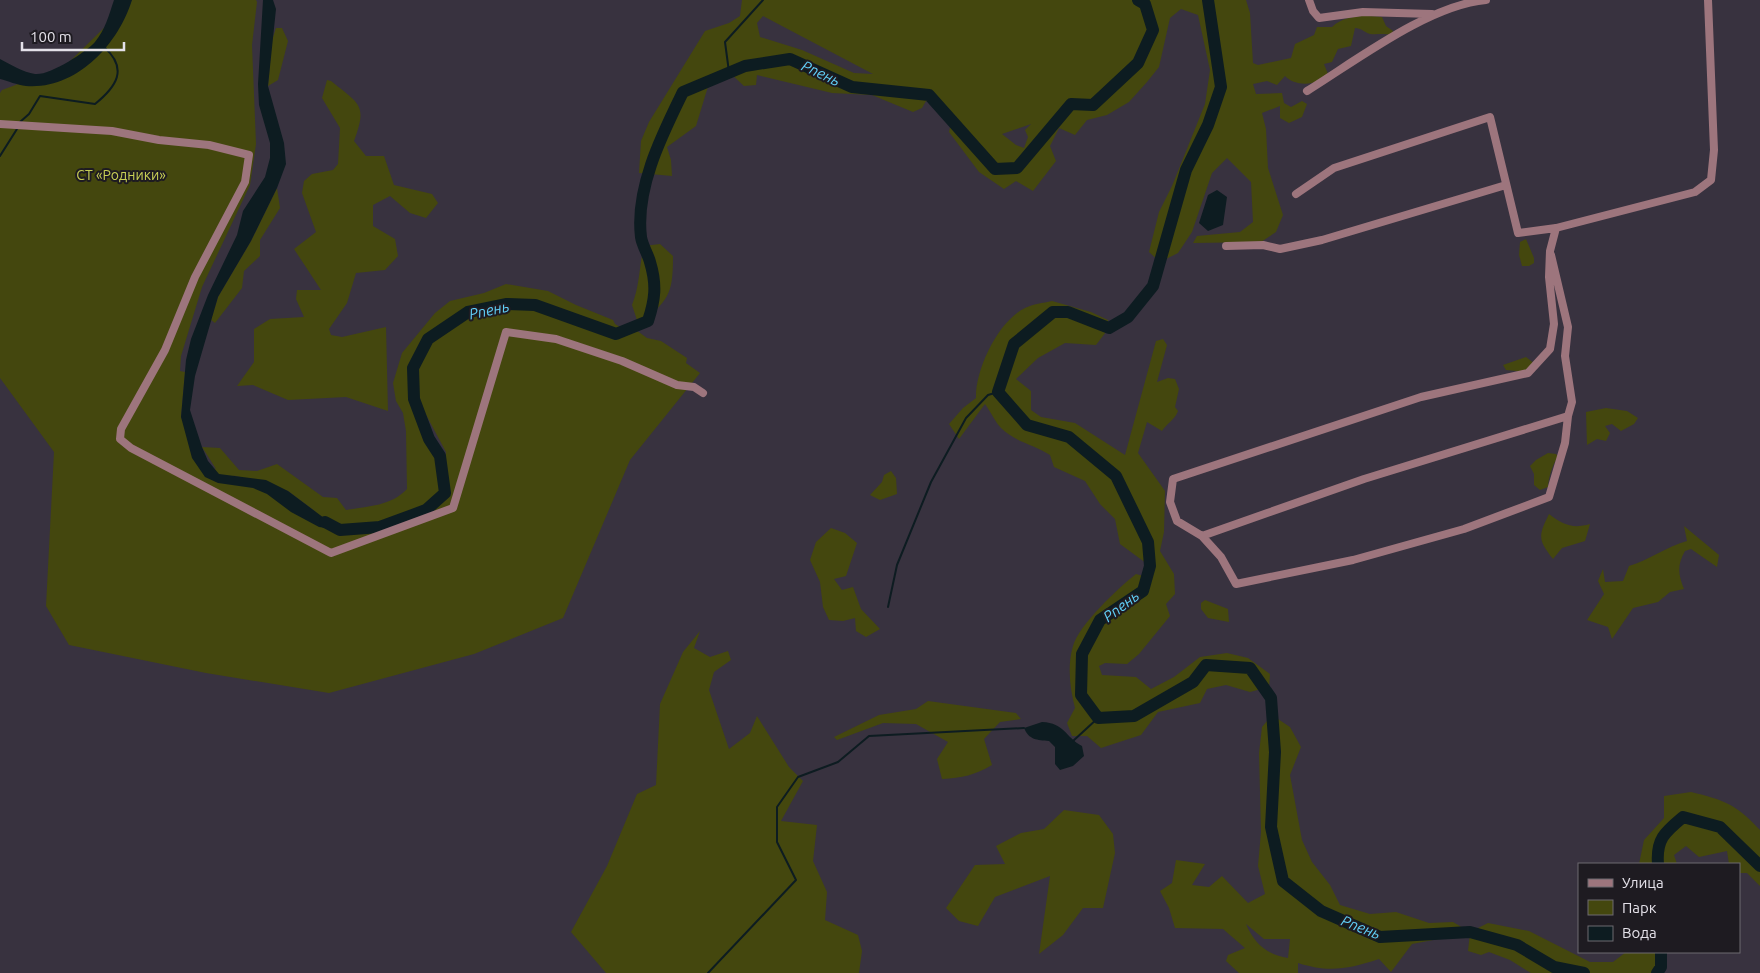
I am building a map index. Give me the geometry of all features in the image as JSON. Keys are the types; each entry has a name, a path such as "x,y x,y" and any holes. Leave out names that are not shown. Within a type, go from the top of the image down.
{"street":[{"path":"1309,0 1312,11 1319,18 1363,12 1432,14"},
{"path":"1307,90 1432,14 1473,1 1486,0"},
{"path":"1296,194 1334,168 1490,117 1518,233 1556,228 1695,192 1712,180 1714,150 1708,0"},
{"path":"0,124 112,131 159,140 209,146 249,155 245,182 195,277 165,350 121,429 120,439 131,448 331,553 453,508 506,332 564,342 622,360 677,385 694,387 703,393"},
{"path":"1226,246 1263,245 1280,249 1322,240 1506,185"},
{"path":"1550,251 1555,264 1568,327 1565,356 1572,402 1568,416 1565,443 1549,497 1464,529 1352,560 1236,584 1221,557 1202,536 1177,521 1170,502 1174,478 1421,397 1528,373 1550,349 1554,324 1549,277 1550,251 1556,228"},
{"path":"1202,536 1364,479 1568,416"}],"green space":[{"name":"СТ «Родники»","path":"119,0 256,0 257,2 252,45 256,144 250,185 202,287 181,356 180,371 185,372 181,417 204,465 216,469 202,447 220,448 239,470 257,471 277,464 323,497 337,498 346,510 387,502 401,495 407,489 406,431 403,413 396,401 393,383 402,353 435,313 450,301 484,293 506,284 548,291 613,320 615,324 627,331 636,330 647,338 661,341 687,358 686,363 700,373 630,460 563,618 474,654 329,693 206,673 69,645 46,606 54,452 0,378 0,93 2,90 64,67 108,24","holes":["416,396 446,452 443,475 440,456 429,439 414,399","233,475 288,491 316,512"]},
{"path":"742,0 1246,0 1250,13 1253,63 1258,65 1291,58 1295,44 1314,35 1317,27 1332,27 1342,20 1349,18 1362,16 1382,17 1386,26 1393,31 1391,35 1373,34 1355,28 1351,46 1338,49 1332,62 1324,64 1328,74 1313,83 1295,82 1285,76 1277,85 1267,81 1253,84 1256,94 1282,93 1284,103 1291,107 1302,101 1307,104 1302,117 1289,123 1280,118 1280,106 1262,113 1266,129 1268,168 1283,215 1276,232 1261,242 1193,243 1197,236 1240,232 1253,222 1251,182 1227,158 1212,173 1192,232 1178,253 1160,262 1149,252 1159,212 1172,186 1205,104 1210,70 1198,15 1181,9 1170,18 1159,67 1129,102 1107,115 1087,120 1075,135 1059,128 1050,146 1056,161 1033,191 1016,181 1004,189 979,172 949,132 952,118 957,117 926,101 922,108 913,112 872,95 832,93 757,75 756,85 744,86 729,72 710,80 696,126 667,147 671,160 672,176 639,173 641,141 649,122 705,31 729,23 740,16","holes":["763,16 873,74 854,73 802,50 760,37 757,23","1031,124 1025,130 1028,137 1024,148 1016,145 1002,134"]},
{"path":"276,28 282,28 288,41 278,80 268,86 272,40"},
{"path":"327,80 331,81 354,100 358,106 360,119 354,141 366,156 384,156 394,185 432,194 438,203 426,218 410,213 390,196 373,205 373,226 395,239 398,256 385,270 356,273 347,303 329,329 331,335 342,337 386,327 388,411 346,397 288,400 253,385 237,386 254,362 254,329 270,319 304,317 296,299 297,290 321,290 294,249 316,232 302,193 304,181 312,174 333,170 338,164 340,128 322,98"},
{"path":"277,188 280,208 260,240 260,256 244,271 242,288 215,323 211,320 218,297 251,241"},
{"path":"1526,239 1534,258 1534,263 1529,266 1522,266 1519,255 1520,242"},
{"path":"660,244 673,256 670,289 663,303 639,326 632,305 637,290 644,246"},
{"path":"1052,301 1091,312 1108,320 1109,328 1096,345 1065,343 1038,358 1016,379 1031,391 1031,410 1041,417 1075,423 1125,455 1156,341 1163,339 1167,345 1157,382 1168,378 1175,379 1179,389 1175,407 1178,411 1162,431 1147,422 1138,453 1165,491 1164,532 1160,551 1174,574 1175,594 1166,604 1170,616 1139,654 1127,664 1105,663 1099,666 1102,675 1136,677 1151,689 1174,677 1200,657 1227,653 1248,658 1270,674 1269,687 1250,692 1226,685 1207,689 1200,703 1158,712 1141,735 1101,748 1087,736 1072,736 1067,723 1075,708 1070,677 1070,661 1073,646 1083,628 1100,607 1136,574 1147,577 1150,566 1120,544 1115,519 1100,504 1085,481 1054,467 1050,455 1007,433 999,426 985,404 959,439 949,424 963,408 976,398 979,374 984,361 997,335 1006,324 1015,314 1025,308"},
{"path":"1526,357 1535,364 1526,372 1506,370 1503,365"},
{"path":"1606,408 1627,411 1638,418 1634,424 1621,431 1612,424 1605,426 1610,433 1606,441 1597,439 1587,445 1586,412"},
{"path":"1548,453 1556,454 1558,457 1551,471 1548,487 1540,490 1534,485 1534,474 1530,466"},
{"path":"891,471 896,478 897,494 880,500 870,495 882,482 884,475"},
{"path":"1549,514 1568,525 1590,524 1585,541 1562,548 1553,559 1541,538 1541,533"},
{"path":"1684,526 1719,555 1717,567 1691,549 1685,551 1679,570 1684,589 1670,592 1658,602 1633,608 1612,639 1608,627 1587,620 1604,594 1598,581 1603,569 1605,582 1623,581 1629,566 1687,541"},
{"path":"831,528 845,533 857,543 846,576 834,579 842,590 853,587 861,609 880,629 866,637 856,631 855,618 843,621 829,620 823,607 820,582 810,560 816,542"},
{"path":"1205,600 1228,609 1229,622 1208,618 1201,609 1201,603"},
{"path":"700,631 694,648 710,657 728,651 731,660 714,672 709,690 729,749 750,733 757,716 789,767 803,781 781,821 817,825 813,861 827,892 825,920 858,935 862,951 859,973 606,973 571,932 607,866 637,794 656,785 660,704 683,652"},
{"path":"928,701 1016,713 1021,719 1000,722 984,739 992,765 974,774 949,779 942,779 937,759 948,742 916,724 883,723 837,740 834,737 879,715 916,709"},
{"path":"1272,715 1290,727 1301,747 1290,775 1302,840 1312,862 1330,885 1340,905 1370,914 1396,912 1429,923 1453,922 1470,932 1488,923 1529,931 1590,962 1613,962 1625,953 1661,953 1661,967 1657,973 1531,973 1510,960 1489,952 1481,955 1468,951 1470,933 1412,944 1391,972 1379,959 1348,967 1329,969 1298,963 1298,973 1239,973 1226,961 1228,955 1245,948 1223,929 1175,928 1169,908 1160,891 1172,883 1176,860 1205,864 1192,885 1209,887 1222,876 1248,903 1265,894 1258,866 1261,832 1259,753 1262,727","holes":["1246,924 1264,939 1290,939 1288,958 1274,954 1257,942"]},
{"path":"1691,792 1729,804 1744,814 1760,830 1760,886 1747,873 1740,873 1740,863 1729,863 1727,851 1699,857 1686,846 1674,855 1677,863 1639,863 1644,840 1664,818 1664,796"},
{"path":"1064,810 1099,815 1113,834 1115,853 1103,908 1083,908 1063,935 1039,954 1050,876 995,897 978,926 959,921 946,908 975,865 1005,864 996,846 1021,833 1044,829"}],"water":[{"path":"114,0 132,0 117,33 92,61 78,72 62,81 44,85 26,86 0,79 0,59 26,72 41,74 58,67 84,52 95,42 101,32"},
{"path":"263,0 273,0 276,9 268,86 284,143 286,164 277,188 251,241 218,297 195,376 190,410 208,461 219,474 266,480 288,491 340,530 319,527 291,512 267,494 253,488 218,483 205,477 192,458 181,417 186,360 191,339 208,295 237,235 243,211 265,177 270,158 270,143 259,105 258,84"},
{"path":"1217,190 1227,197 1223,225 1208,231 1199,223 1208,195"},
{"path":"1042,722 1056,725 1060,728 1082,746 1084,756 1073,766 1060,770 1055,764 1055,747 1049,741 1037,740 1031,737 1024,728"}],"waterway":[{"path":"729,72 725,42 763,0"},
{"name":"Рпень","path":"325,522 340,530 380,527 426,510 445,493 440,456 429,439 414,399 413,368 428,339 468,312 507,304 535,305 616,334 648,321 654,299 654,285 650,262 641,237 640,218 642,200 652,162 683,92 745,66 790,59 852,87 929,95 995,169 1017,168 1071,104 1093,105 1138,63 1153,30 1145,4 1138,0"},
{"name":"Рпень","path":"1208,0 1221,87 1208,125 1186,170 1153,286 1128,317 1109,328 1068,312 1053,312 1014,344 998,392 1027,425 1069,437 1116,476 1148,542 1150,566 1143,591 1100,620 1082,654 1081,695 1098,718 1134,716 1193,682 1206,665 1250,668 1271,698 1275,752 1271,827 1283,881 1321,911 1380,937 1470,932 1517,945 1554,967 1584,973"},
{"path":"20,122 29,114 40,96 95,104 102,98 114,84 118,70 112,55 104,47"},
{"path":"0,156 17,129"},
{"path":"888,607 897,565 931,482 966,418 988,395 998,392"},
{"path":"1073,741 1098,718"},
{"path":"708,973 796,880 777,842 777,807 798,777 838,762 869,736 1024,728"},
{"name":"Рпень","path":"1658,863 1660,842 1671,827 1683,817 1720,827 1760,866"},
{"name":"Рпень","path":"1657,973 1661,967 1661,953"}]}
